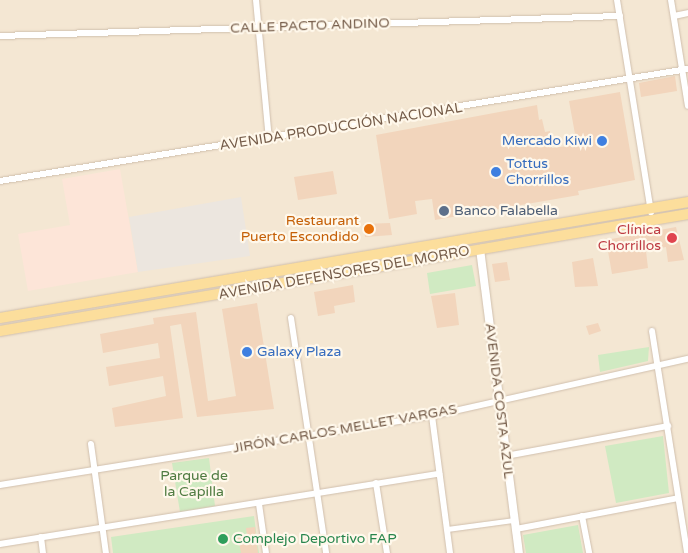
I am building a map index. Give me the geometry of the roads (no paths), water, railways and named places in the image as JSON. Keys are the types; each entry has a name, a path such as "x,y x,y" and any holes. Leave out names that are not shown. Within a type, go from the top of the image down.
{"main road":[{"name":"AVENIDA DEFENSORES DEL MORRO","path":"0,318 688,202"},
{"name":"AVENIDA DEFENSORES DEL MORRO","path":"0,331 156,306 688,214"},
{"path":"154,293 156,306"}],"street":[{"path":"256,0 255,28 269,139"},
{"path":"617,0 652,220"},
{"path":"671,0 685,70 688,106"},
{"path":"674,16 688,13"},
{"name":"CALLE PACTO ANDINO","path":"0,36 620,16"},
{"name":"AVENIDA PRODUCCIÓN NACIONAL","path":"0,181 269,139 685,70"},
{"name":"AVENIDA COSTA AZUL","path":"480,249 519,553"},
{"path":"291,318 311,436 326,553"},
{"path":"652,331 688,553"},
{"name":"JIRÓN CARLOS MELLET VARGAS","path":"0,485 432,416 499,399 688,359"},
{"path":"432,416 450,553"},
{"path":"506,456 668,426"},
{"path":"91,444 106,553"},
{"path":"0,544 319,495 376,483 439,474"},
{"path":"376,483 386,553"},
{"path":"516,529 678,498"},
{"path":"259,504 266,553"},
{"path":"582,516 589,553"},
{"path":"447,529 514,520"},
{"path":"41,538 43,553"}],"place":[{"name":"Mercado Kiwi","path":"602,141"},
{"name":"Tottus Chorrillos","path":"496,172"},
{"name":"Banco Falabella","path":"444,211"},
{"name":"Restaurant Puerto Escondido","path":"369,229"},
{"name":"Clínica Chorrillos","path":"672,238"},
{"name":"Galaxy Plaza","path":"247,352"},
{"name":"Complejo Deportivo FAP","path":"223,539"}],"park label":[{"name":"Parque de la Capilla","path":"194,484"}]}
